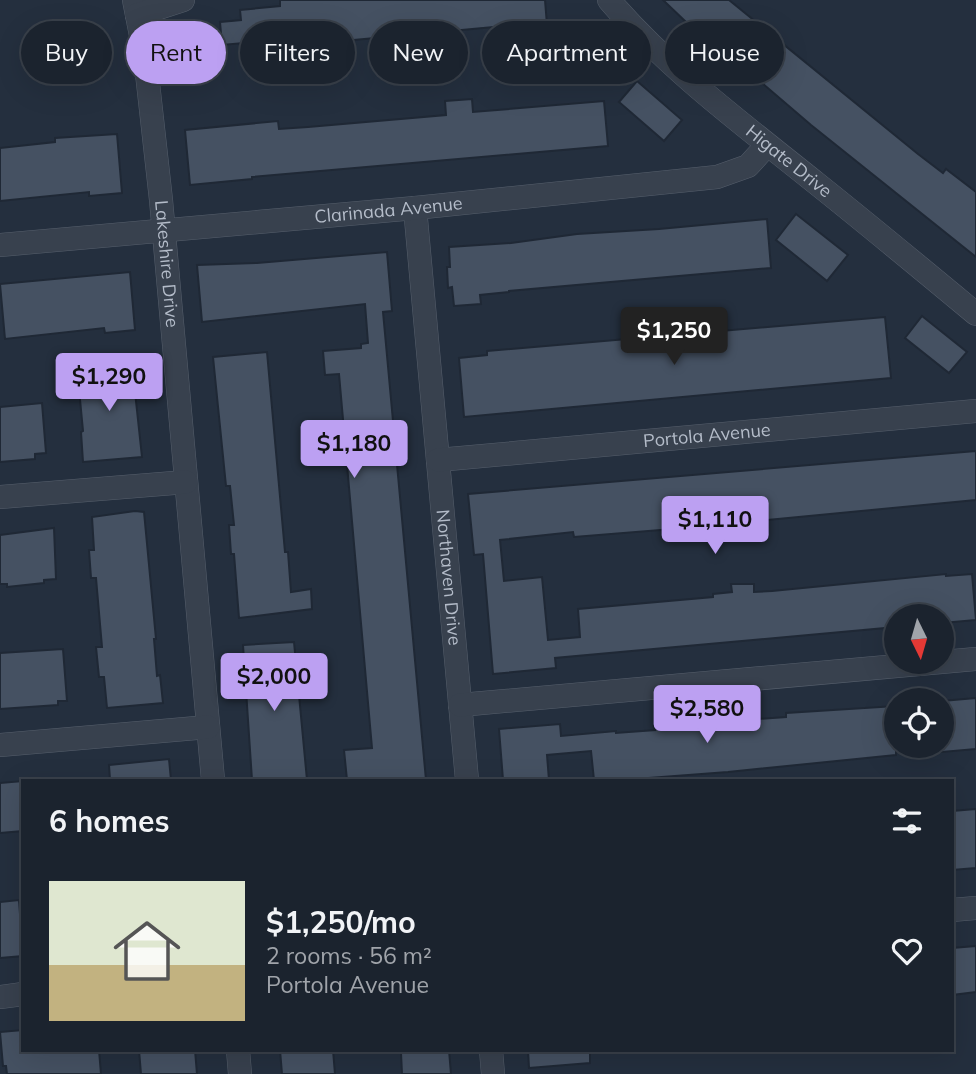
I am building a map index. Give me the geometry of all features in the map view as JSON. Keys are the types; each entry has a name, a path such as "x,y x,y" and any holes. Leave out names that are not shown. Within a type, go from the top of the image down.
{"street":[{"path":"136,8 183,0"},
{"name":"Higate Drive","path":"609,0 663,56 767,145 976,314"},
{"name":"Lakeshire Drive","path":"136,8 149,92 163,230 213,779"},
{"name":"Clarinada Avenue","path":"0,245 415,208 717,177 748,166 767,145"},
{"name":"Northaven Drive","path":"415,208 467,779"},
{"name":"Portola Avenue","path":"438,460 976,411"},
{"path":"0,498 186,482"},
{"path":"460,705 976,659"},
{"path":"0,745 208,727"},
{"path":"954,910 976,908"},
{"path":"0,997 21,994"},
{"path":"238,1052 240,1074"},
{"path":"491,1052 493,1074"}],"building":[{"path":"280,0 545,0 547,21 482,21 482,28 468,29 468,21 369,21 369,39 355,40 355,21 240,21 240,43 226,45 226,21 241,20 240,10 280,6"},
{"path":"663,0 729,0 755,21 685,21"},
{"path":"784,45 918,154 943,173 946,169 976,192 976,257 763,84 784,84"},
{"path":"634,84 640,84 682,120 664,141 619,102"},
{"path":"472,99 473,112 604,101 608,146 252,177 190,185 185,130 278,121 279,129 446,115 445,101"},
{"path":"117,134 122,193 89,196 89,192 0,201 0,148 55,142 55,138"},
{"path":"796,214 848,255 827,281 776,240"},
{"path":"767,219 771,268 509,291 480,295 481,304 454,306 452,287 448,288 449,247"},
{"path":"387,252 392,311 383,312 426,779 347,779 344,750 372,748 339,374 325,375 323,351 361,348 361,344 368,343 365,304 202,322 197,265 257,263"},
{"path":"130,272 135,330 105,333 104,328 5,339 0,284"},
{"path":"922,316 967,352 949,373 905,338"},
{"path":"885,317 891,378 464,417 459,358 487,355 487,351"},
{"path":"267,352 291,592 311,589 312,609 239,618 229,525 234,525 230,486 226,486 213,357"},
{"path":"132,364 142,457 83,462 77,368"},
{"path":"42,403 46,453 35,454 35,459 0,462 0,407"},
{"path":"976,451 976,500 673,529 574,537 573,532 500,540 504,581 542,577 548,640 580,637 578,609 713,597 713,594 732,592 731,584 754,584 754,592 946,574 972,574 976,620 954,622 954,604 884,604 884,628 555,658 556,668 493,674 483,554 474,555 468,494"},
{"path":"144,512 157,676 160,675 163,703 107,708 104,677 99,677 96,647 102,647 96,578 91,578 89,550 94,550 92,517"},
{"path":"54,528 56,579 7,587 7,584 0,584 0,535"},
{"path":"294,642 307,779 252,779 243,645"},
{"path":"63,649 67,701 58,701 58,705 0,709 0,653"},
{"path":"976,698 976,749 954,751 954,700"},
{"path":"884,707 884,756 728,772 635,779 594,779 591,751 547,755 549,779 503,779 499,729 560,724 561,736 655,730 654,726 786,717 786,713"},
{"path":"169,759 171,779 110,779 109,765"},
{"path":"21,781 21,831 0,833 0,783"},
{"path":"976,809 976,868 954,870 954,811"},
{"path":"19,900 21,956 0,958 0,902"},
{"path":"976,946 976,992 954,995 954,948"},
{"path":"21,1030 21,1052 99,1052 101,1074 7,1074 6,1066 3,1066 0,1032"},
{"path":"139,1052 195,1052 197,1074 141,1074"},
{"path":"280,1052 333,1052 335,1074 282,1074"},
{"path":"449,1052 451,1074 402,1074 401,1053"},
{"path":"528,1052 590,1052 590,1063 529,1068"}]}
